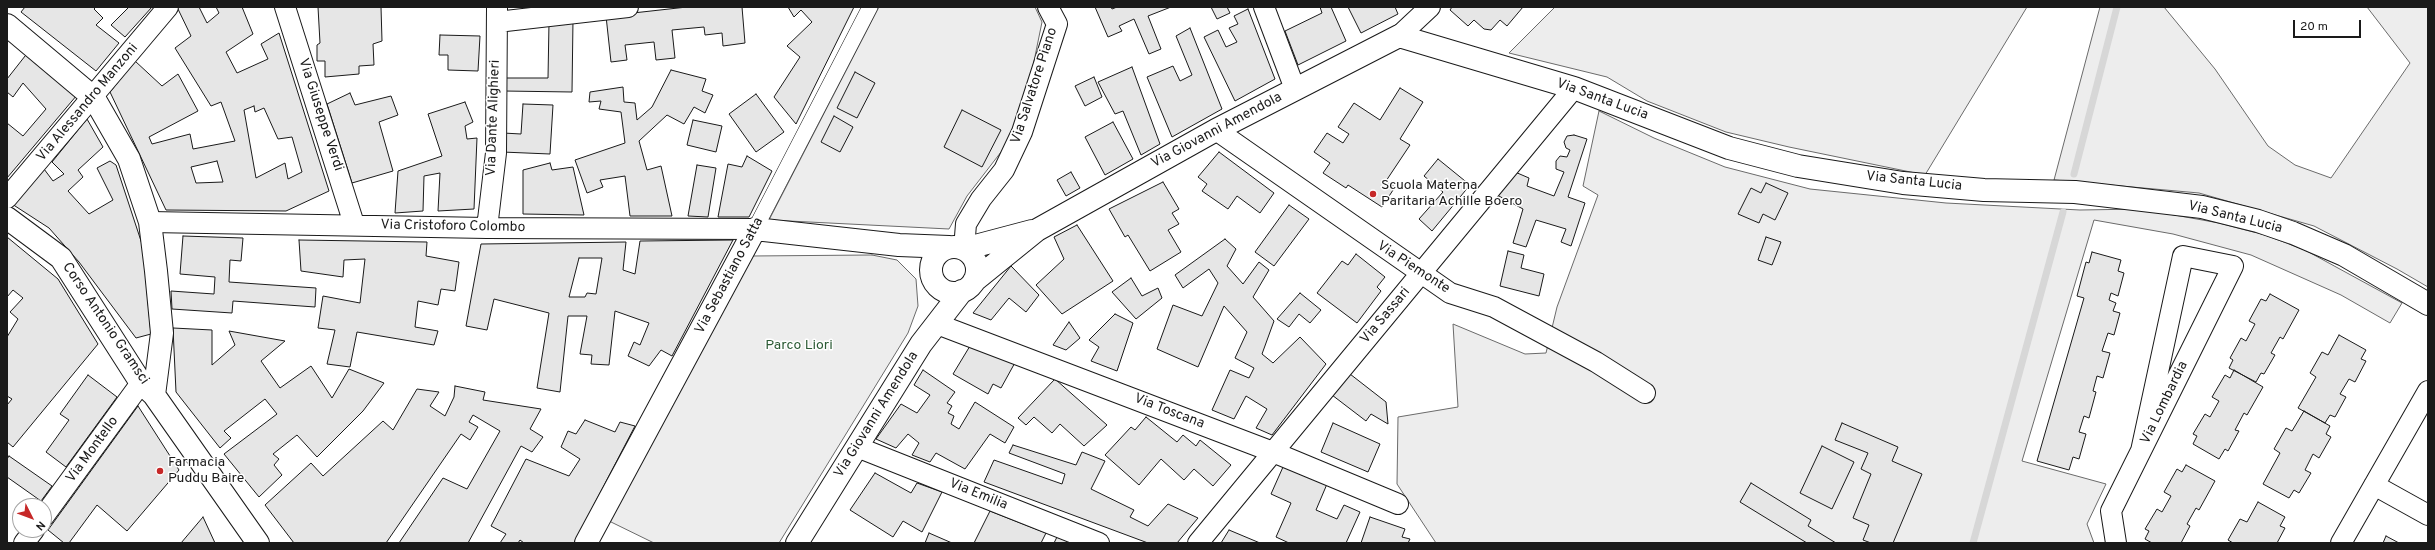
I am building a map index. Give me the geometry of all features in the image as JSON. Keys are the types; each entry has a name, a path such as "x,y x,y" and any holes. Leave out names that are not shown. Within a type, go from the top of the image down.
{"street":[{"name":"Via Alessandro Manzoni","path":"7,198 94,98 168,7"},
{"name":"Via Giuseppe Verdi","path":"285,7 354,224"},
{"path":"497,15 628,7"},
{"name":"Via Sebastiano Satta","path":"586,543 755,229 870,7"},
{"name":"Via Salvatore Piano","path":"956,248 966,224 981,199 1004,170 1022,132 1057,24 1048,7"},
{"path":"1264,7 1295,89"},
{"path":"1399,36 1430,7"},
{"name":"Via Dante Alighieri","path":"487,228 496,152 497,15"},
{"path":"7,25 94,98 129,159 150,222 162,333 148,389"},
{"name":"Via Giovanni Amendola","path":"797,543 921,344 968,286 1037,230 1216,130 1399,36"},
{"name":"Via Santa Lucia","path":"1399,36 1574,88 1729,148 1798,166 1903,183 1984,190 2076,192 2202,207 2258,221 2293,233 2344,255 2428,304"},
{"name":"Via Sassari","path":"1198,543 1574,88"},
{"name":"Via Piemonte","path":"1216,130 1420,275 1450,294 1494,307 1596,362 1645,393"},
{"name":"Corso Antonio Gramsci","path":"7,218 61,258 148,389 258,543"},
{"name":"Via Cristoforo Colombo","path":"150,222 354,224 487,228 755,229"},
{"path":"755,229 899,245 956,248 974,259 976,266 968,286 947,292 934,283 930,268 936,254 956,248"},
{"name":"Via Giovanni Amendola","path":"956,248 1037,230"},
{"path":"899,245 931,276"},
{"name":"Via Lombardia","path":"2116,543 2111,511 2141,451 2233,266 2183,256 2141,451"},
{"name":"Via Toscana","path":"938,324 1273,452 1398,504"},
{"name":"Via Montello","path":"52,506 148,389"},
{"path":"2341,543 2428,391"},
{"name":"Via Emilia","path":"857,447 1099,543"},
{"path":"2374,485 2428,515"}],"shaded area":[{"path":"879,7 1035,7 1042,22 1032,71 1008,143 967,196 949,229 769,220"},
{"path":"1555,7 2027,7 1925,175 1789,147 1726,132 1647,101 1607,77 1509,53"},
{"path":"2100,7 2164,7 2215,69 2268,146 2295,165 2331,178 2410,63 2367,7 2428,7 2428,287 2397,269 2314,226 2199,193 2054,180"},
{"path":"1599,111 1654,138 1725,167 1810,189 1946,203 2080,210 2141,209 2219,223 2265,235 2305,250 2402,303 2390,323 2341,295 2251,255 2173,234 2094,220 2022,461 2106,484 2087,524 2094,543 1436,543 1397,484 1398,417 1458,407 1453,324 1525,354 1546,353 1557,307 1598,195 1583,186"},
{"name":"Parco Liori","path":"872,255 897,260 916,279 918,306 908,333 779,543 654,543 609,521 751,256"}],"building":[{"path":"25,7 96,7 94,9 103,18 96,25 119,43 96,71 21,12"},
{"path":"129,7 152,7 125,37 111,25"},
{"path":"177,7 199,7 207,23 219,13 216,7 242,7 253,34 226,52 237,73 268,59 261,44 279,33 329,191 286,211 166,210 110,92 135,61 162,86 178,74 198,111 149,137 152,144 190,134 193,149 235,141 221,102 211,106 175,48 191,36","holes":["254,106 255,112 264,108 278,139 292,137 302,172 288,179 285,163 256,178 244,110","217,161 223,182 196,183 191,167"]},
{"path":"318,7 381,7 382,41 373,44 374,65 359,66 359,74 325,77 325,61 317,61 317,45 320,43"},
{"path":"687,7 742,7 745,43 723,46 722,33 705,35 704,27 672,30 675,58 656,60 654,42 625,45 627,60 611,62 606,16"},
{"path":"788,7 854,7 796,124 774,97 800,57 787,46 812,22 801,10 794,17"},
{"path":"1095,7 1111,7 1112,9 1117,7 1171,7 1148,16 1161,49 1149,54 1134,19 1119,26 1122,31 1108,37"},
{"path":"1211,7 1227,7 1230,13 1217,19"},
{"path":"1320,7 1331,7 1346,41 1298,65 1285,31 1322,13"},
{"path":"1348,7 1395,7 1398,14 1361,33"},
{"path":"1452,7 1523,7 1507,26 1500,20 1491,30 1484,29 1474,20 1468,26 1450,10"},
{"path":"1248,9 1275,79 1235,101 1204,37 1218,30 1226,47 1237,42 1229,28 1238,24 1234,16"},
{"path":"573,20 572,92 504,91 504,78 548,78 549,22"},
{"path":"1190,28 1222,109 1172,137 1147,77 1173,66 1180,81 1192,75 1176,36"},
{"path":"440,35 480,36 478,71 448,70 448,55 439,55"},
{"path":"29,51 77,95 7,178 7,123 23,136 46,109 23,83 13,97 7,92 7,79"},
{"path":"1132,67 1160,144 1141,155 1123,111 1115,114 1098,82"},
{"path":"671,70 706,79 702,91 713,95 705,113 694,107 684,124 667,115 639,141 647,170 661,166 672,216 630,216 625,176 600,180 603,187 587,193 575,160 625,143 621,112 599,109 601,101 589,102 590,92 623,87 624,102 635,103 637,120 652,107"},
{"path":"855,72 875,83 857,118 837,108"},
{"path":"1094,77 1102,97 1085,106 1075,86"},
{"path":"1400,88 1423,102 1400,139 1410,145 1386,181 1395,187 1382,207 1348,185 1346,188 1323,173 1330,163 1314,152 1327,133 1343,143 1349,134 1338,127 1354,103 1380,120"},
{"path":"350,93 355,105 391,96 398,115 379,122 393,171 352,183 327,104"},
{"path":"756,94 784,132 756,152 729,114"},
{"path":"465,102 473,122 465,126 467,139 477,138 474,209 438,211 440,173 424,176 423,211 395,213 398,171 442,156 428,114"},
{"path":"523,104 553,105 550,154 502,152 503,133 521,134"},
{"path":"962,110 1001,130 982,167 944,147"},
{"path":"834,116 853,127 840,152 821,142"},
{"path":"87,119 103,147 78,170 83,177 68,191 89,214 113,200 97,168 110,161 116,165 143,247 151,334 136,338 79,262 49,228 12,204 44,169 53,181 64,174 52,162"},
{"path":"693,120 722,126 716,152 687,145"},
{"path":"1113,122 1133,159 1105,175 1085,137"},
{"path":"1574,135 1587,139 1568,197 1585,203 1571,246 1561,242 1566,229 1536,220 1526,247 1513,243 1523,209 1497,195 1515,172 1529,178 1527,186 1554,196 1564,172 1556,169 1556,161 1560,156 1567,157 1570,150 1566,148 1564,142 1567,136"},
{"path":"1219,152 1274,193 1260,213 1237,196 1228,209 1202,191 1207,184 1198,177"},
{"path":"747,156 772,171 749,217 718,217 728,164 742,167"},
{"path":"1438,159 1470,185 1432,231 1419,219 1443,192 1424,176"},
{"path":"550,163 552,170 573,167 584,215 523,214 523,170"},
{"path":"697,165 716,168 708,217 688,216"},
{"path":"1071,172 1080,188 1066,196 1057,180"},
{"path":"1163,182 1179,209 1172,213 1179,224 1168,230 1181,252 1150,271 1128,235 1125,237 1109,209"},
{"path":"1766,183 1788,193 1775,220 1763,214 1759,223 1738,214 1751,188 1761,193"},
{"path":"1289,205 1309,219 1274,266 1255,252"},
{"path":"1077,225 1113,281 1062,314 1036,285 1064,259 1054,237"},
{"path":"183,236 243,238 241,261 230,260 229,282 316,288 315,307 233,301 232,313 172,309 171,291 214,294 215,277 180,274"},
{"path":"7,237 58,279 98,344 13,447 7,442 7,405 12,399 7,396 7,337 18,319 10,312 23,298 13,290 7,297"},
{"path":"1766,237 1781,242 1772,265 1758,260"},
{"path":"1225,239 1236,249 1227,266 1243,284 1259,262 1269,270 1253,297 1274,321 1262,354 1273,363 1300,337 1326,364 1272,435 1256,428 1267,409 1246,396 1234,419 1212,410 1230,370 1249,378 1254,368 1235,358 1247,332 1224,306 1198,367 1157,349 1173,305 1202,316 1218,283 1209,269 1183,288 1175,275"},
{"path":"299,240 427,242 426,256 459,262 455,291 441,289 438,305 418,301 415,327 438,331 434,345 357,332 350,367 327,364 335,330 318,328 323,296 360,303 365,259 344,260 343,277 301,271"},
{"path":"733,240 672,356 661,350 649,366 628,356 634,342 640,345 649,323 615,311 609,365 591,364 592,355 580,354 587,316 568,316 560,392 537,388 549,313 494,299 487,330 466,326 481,244 626,242 623,270 635,274 640,241","holes":["579,258 602,258 596,294 587,293 585,297 569,297"]},
{"path":"1508,251 1524,255 1521,268 1544,274 1539,296 1500,286"},
{"path":"2092,252 2121,260 2118,271 2124,273 2118,296 2111,293 2109,300 2116,303 2113,311 2120,313 2114,335 2108,333 2102,351 2110,353 2103,378 2097,376 2093,391 2096,392 2089,418 2084,416 2079,432 2086,434 2079,459 2073,457 2069,470 2037,461 2084,298 2077,296 2086,262 2089,263"},
{"path":"1356,254 1385,277 1377,287 1381,291 1357,323 1317,293 1342,261 1348,265"},
{"path":"1011,266 1039,295 1026,312 1009,298 991,320 973,313"},
{"path":"1131,278 1142,296 1158,288 1162,298 1136,319 1112,292"},
{"path":"1300,293 1321,310 1310,323 1299,314 1289,327 1277,319"},
{"path":"2270,294 2299,310 2283,339 2280,337 2271,353 2275,355 2264,374 2261,373 2256,382 2229,368 2233,360 2230,358 2241,338 2246,341 2255,324 2249,321 2261,299 2266,301"},
{"path":"1115,314 1133,323 1117,371 1091,361 1099,347 1089,340"},
{"path":"1069,322 1080,338 1066,350 1053,345"},
{"path":"173,328 212,330 212,365 235,345 229,331 285,341 261,361 280,388 311,366 332,398 349,369 384,383 363,411 317,457 297,435 273,454 279,459 274,465 282,475 259,497 224,454 277,414 265,399 224,431 231,438 220,448 176,392"},
{"path":"2339,335 2366,350 2361,359 2366,361 2355,382 2349,379 2340,394 2346,397 2335,417 2330,415 2325,423 2298,408 2316,377 2310,373 2322,352 2328,355"},
{"path":"973,341 1017,359 1001,388 993,384 988,394 953,374"},
{"path":"923,370 955,392 947,403 952,406 948,413 954,416 951,424 959,429 975,402 1014,427 1005,443 990,434 965,469 936,453 930,462 912,455 919,443 908,434 896,448 876,439 901,404 917,413 930,395 914,385"},
{"path":"2234,370 2263,387 2247,415 2244,413 2235,430 2239,431 2228,451 2225,449 2219,459 2193,444 2197,436 2193,434 2205,414 2210,417 2219,401 2212,397 2225,375 2230,378"},
{"path":"1350,374 1386,402 1388,424 1371,414 1366,421 1332,395"},
{"path":"88,375 117,397 66,467 46,452 69,420 60,414"},
{"path":"1055,379 1107,425 1084,446 1060,424 1052,433 1034,417 1026,425 1018,418"},
{"path":"455,386 485,392 483,400 541,409 530,429 543,437 532,452 521,446 468,543 399,543 443,478 467,489 500,431 473,415 469,422 478,427 470,440 461,434 386,543 294,543 265,505 311,463 323,476 383,421 393,430 417,389 439,392 430,406 445,416 454,397"},
{"path":"138,406 179,470 127,531 97,505 69,543 64,543 52,533 52,524"},
{"path":"2304,411 2330,426 2326,434 2331,437 2319,458 2313,454 2305,470 2311,473 2299,493 2294,490 2289,498 2263,484 2280,453 2274,449 2286,428 2292,431"},
{"path":"1146,417 1177,442 1183,435 1196,446 1200,440 1231,465 1213,486 1194,469 1184,480 1161,459 1139,485 1105,455 1131,427 1135,430"},
{"path":"585,420 615,432 620,422 635,426 574,543 524,543 520,540 518,543 500,543 506,534 491,526 526,459 569,476 580,459 561,447 568,431 576,434"},
{"path":"1333,423 1380,444 1368,472 1321,452"},
{"path":"1842,423 1898,447 1892,461 1922,474 1893,543 1871,543 1863,540 1869,525 1853,518 1871,474 1861,469 1868,453 1835,440"},
{"path":"1013,445 1076,465 1082,452 1105,461 1091,489 1134,510 1130,517 1148,526 1168,504 1198,518 1177,543 1148,543 984,482 994,460 1062,484 1065,474 1009,453"},
{"path":"1822,446 1854,462 1832,509 1800,493"},
{"path":"9,456 52,486 43,498 37,498 7,477 7,459"},
{"path":"2186,465 2215,481 2199,510 2196,508 2187,524 2190,526 2181,543 2152,543 2145,539 2149,531 2145,529 2157,509 2162,512 2171,496 2164,492 2177,469 2182,472"},
{"path":"1283,467 1327,484 1316,510 1337,519 1344,505 1360,512 1346,543 1289,543 1276,537 1291,503 1271,494"},
{"path":"875,473 911,493 917,483 942,492 922,532 903,521 893,537 850,510"},
{"path":"1751,483 1811,520 1808,526 1836,543 1807,543 1740,502"},
{"path":"2258,502 2285,517 2280,526 2285,528 2277,543 2233,543 2228,540 2240,519 2247,522"},
{"path":"990,511 1046,533 1041,543 974,543"},
{"path":"203,517 215,543 181,543"},
{"path":"1370,517 1405,529 1402,537 1410,539 1408,543 1361,543"},
{"path":"1229,530 1260,543 1221,543"},
{"path":"929,533 952,543 925,543"},
{"path":"2386,536 2399,543 2383,543"},
{"path":"1057,537 1073,543 1054,543"}],"waterway":[{"path":"2074,174 2117,7"},
{"path":"1973,543 2063,212"}],"place":[{"name":"Scuola Materna Paritaria Achille Boero","path":"1373,194"},
{"name":"Farmacia Puddu Baire","path":"160,471"}]}
